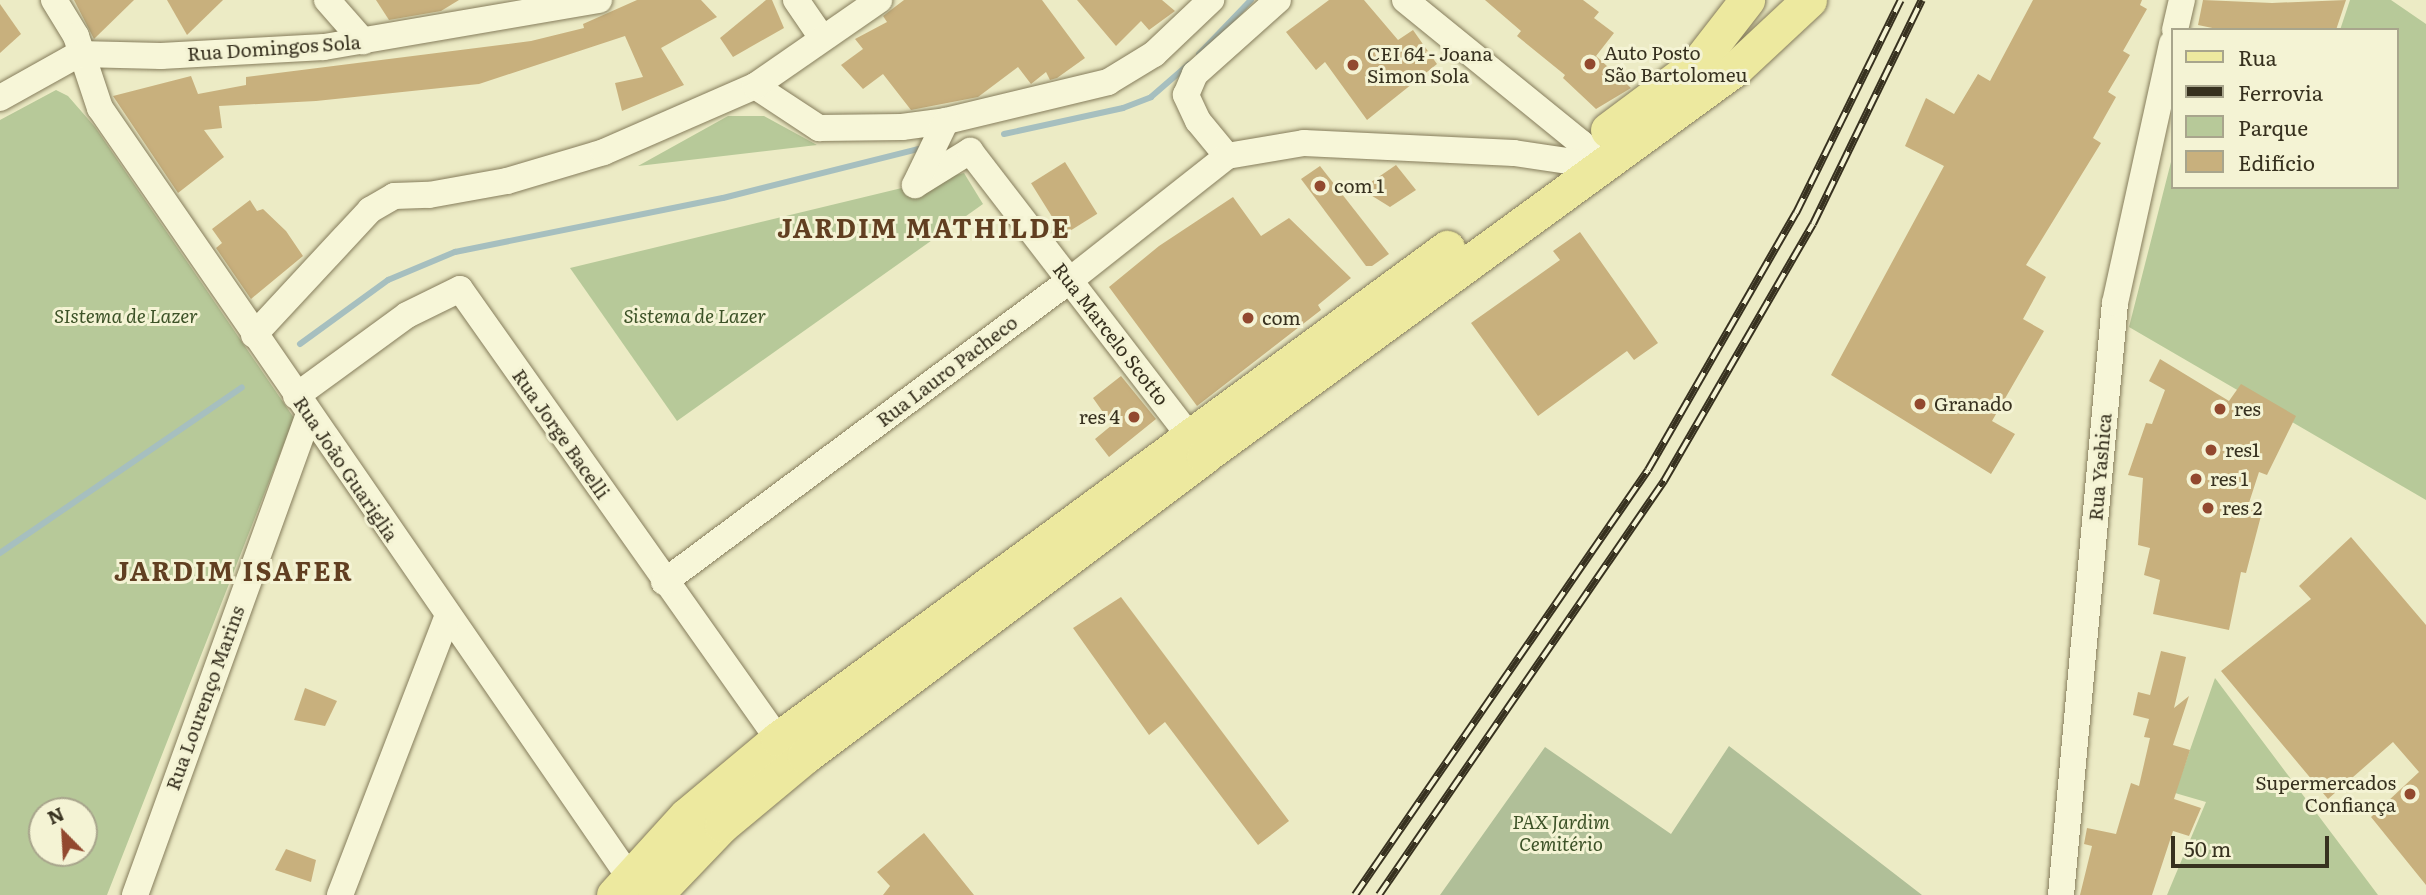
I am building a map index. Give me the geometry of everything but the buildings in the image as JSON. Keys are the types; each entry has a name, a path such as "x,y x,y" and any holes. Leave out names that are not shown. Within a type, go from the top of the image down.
{"main road":[{"path":"632,890 686,816 778,739 1584,158 1698,63 1747,0"},
{"path":"1584,158 1736,68 1809,0"},
{"path":"632,890 722,825 1191,439"}],"street":[{"name":"Rua João Guariglia","path":"54,0 76,36 79,54 100,108 632,890"},
{"path":"327,0 363,41"},
{"path":"796,0 822,38"},
{"path":"254,335 370,210 394,196 429,195 519,177 604,152 755,86 879,0"},
{"path":"755,86 819,128 902,127 946,121 1108,82 1154,54 1211,0"},
{"path":"1278,0 1195,74 1186,94 1198,121 1227,156 1304,142 1584,158"},
{"path":"1405,0 1584,158"},
{"path":"2175,28 2182,0"},
{"name":"Rua Domingos Sola","path":"79,54 161,56 363,41 596,1"},
{"name":"Rua Yashica","path":"2061,895 2115,303 2170,52"},
{"path":"0,98 79,54"},
{"name":"Rua Marcelo Scotto","path":"946,121 915,185 970,151 1191,439"},
{"name":"Rua Lauro Pacheco","path":"664,582 1069,281 1227,156"},
{"name":"Rua Jorge Bacelli","path":"302,405 407,315 460,289 664,582 778,739"},
{"name":"Rua Lourenço Marins","path":"135,895 291,462 302,405"},
{"path":"291,462 316,450 336,455"},
{"path":"340,895 447,618"},
{"path":"424,677 440,663 465,659 479,664"}],"green space":[{"path":"2350,0 2391,0 2426,24 2426,500 2129,327 2170,166 2170,189 2398,189 2398,28 2341,28"},
{"name":"SIstema de Lazer","path":"56,90 68,96 95,127 294,418 107,895 0,895 0,120"},
{"path":"728,116 764,116 817,145 638,166"},
{"name":"Sistema de Lazer","path":"964,173 983,204 677,421 570,268"},
{"path":"2215,678 2378,895 2167,895 2206,802 2175,793"},
{"name":"PAX Jardim Cemitério","path":"1729,746 1922,895 1440,895 1545,747 1671,834"}],"waterway":[{"path":"1199,54 1251,0"},
{"path":"1004,134 1123,108 1151,97 1189,64"},
{"path":"300,344 388,280 455,252 723,198 922,148"},
{"path":"0,553 242,387"}],"railway":[{"path":"1355,895 1648,470 1796,213 1901,0"},
{"path":"1379,895 1664,481 1813,224 1922,0"}],"place":[{"name":"Auto Posto São Bartolomeu","path":"1590,64"},
{"name":"CEI 64 - Joana Simon Sola","path":"1353,65"},
{"name":"com 1","path":"1320,186"},
{"name":"com","path":"1248,318"},
{"name":"Granado","path":"1920,404"},
{"name":"res","path":"2220,409"},
{"name":"res 4","path":"1134,417"},
{"name":"res1","path":"2211,450"},
{"name":"res 1","path":"2196,479"},
{"name":"res 2","path":"2208,508"},
{"name":"Supermercados Confiança","path":"2410,794"}],"district":[{"name":"JARDIM MATHILDE","path":"924,227"},
{"name":"JARDIM ISAFER","path":"234,570"}]}
